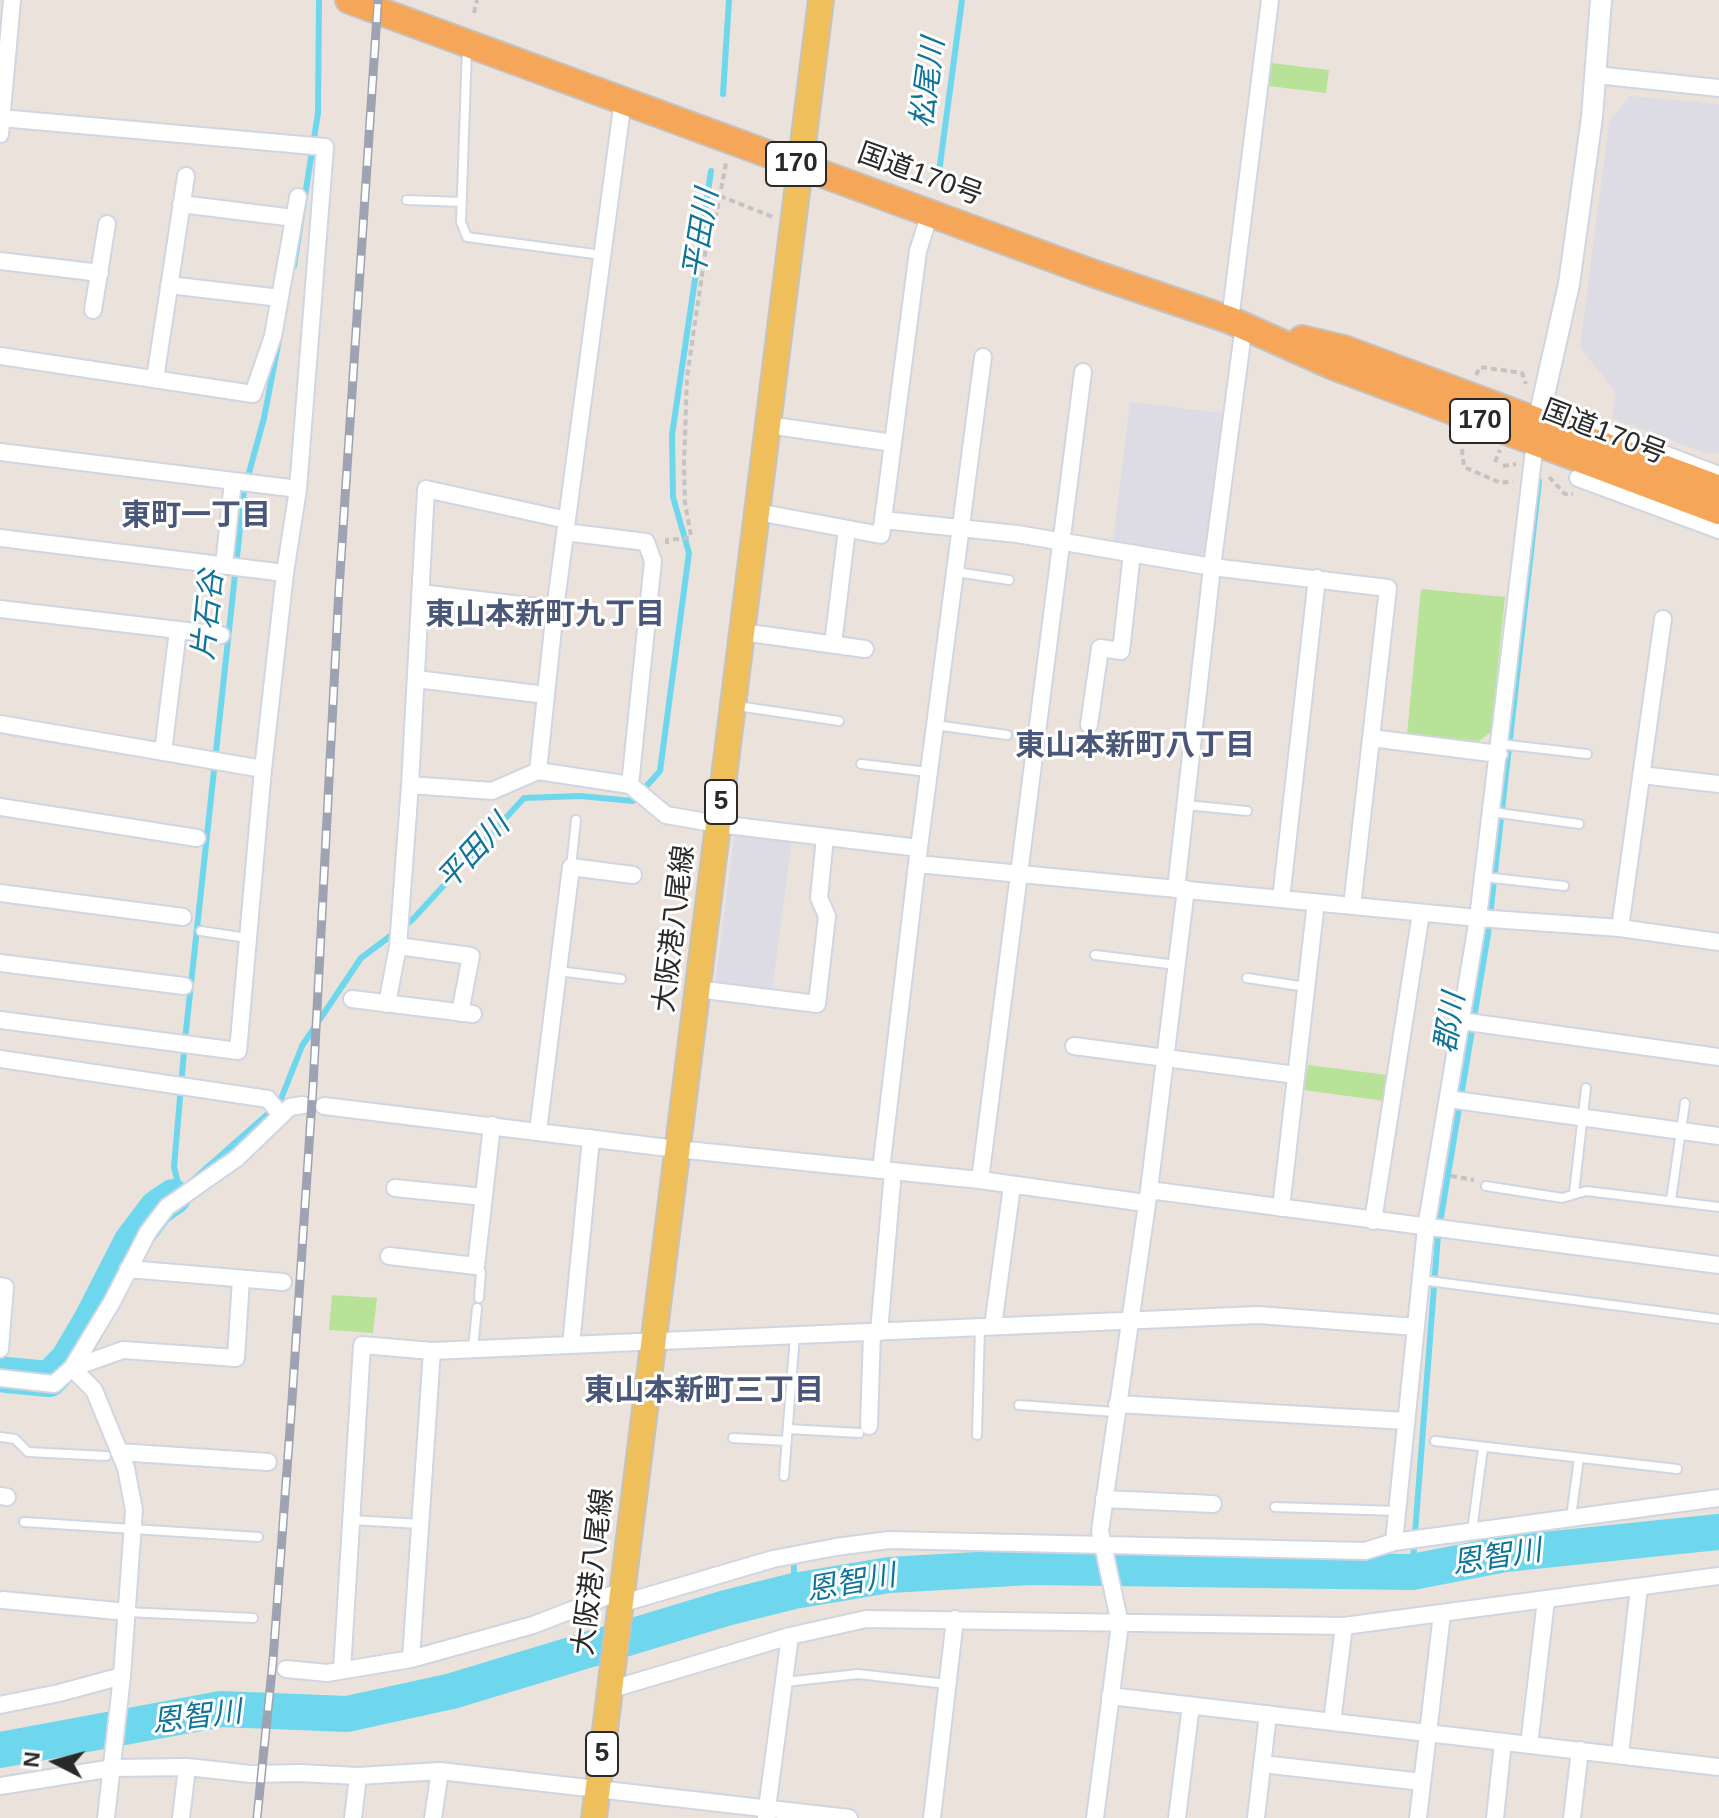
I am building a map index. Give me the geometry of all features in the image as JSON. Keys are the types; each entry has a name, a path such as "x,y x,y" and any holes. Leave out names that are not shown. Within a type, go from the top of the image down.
{"highway":[{"name":"国道170号","path":"349,0 1237,322 1344,349 1719,511"},
{"name":"国道170号","path":"1537,432 1719,489"}],"main road":[{"name":"大阪港八尾線","path":"594,1818 821,0"}],"street":[{"path":"0,1020 238,1051 263,769 285,573 298,489 325,147 1,126 12,0"},
{"path":"1095,1818 1120,1624 1100,1531 1177,965 1185,805 1270,0"},
{"path":"1399,1541 1397,1511 1416,1327 1436,1229 1465,1021 1487,919 1500,747 1537,432 1569,284 1596,75 1601,0"},
{"path":"1596,75 1719,88"},
{"path":"538,771 555,609 623,100"},
{"path":"155,379 186,176"},
{"path":"0,356 253,394 273,336 298,197"},
{"path":"181,204 294,218"},
{"path":"757,512 881,535 918,251 930,213"},
{"path":"93,310 107,224"},
{"path":"0,261 100,273"},
{"path":"169,285 280,298"},
{"path":"864,1429 876,1332 887,1171 918,856 983,357"},
{"path":"980,1180 1083,372"},
{"path":"768,425 893,443"},
{"path":"1596,428 1719,475"},
{"path":"0,452 298,489"},
{"path":"1578,478 1719,530"},
{"path":"224,565 233,481"},
{"path":"387,1004 399,935 426,489 566,526 646,542 653,561 637,791"},
{"path":"883,520 962,527 1212,567 1388,588 1352,906"},
{"path":"833,644 847,529"},
{"path":"0,538 285,573"},
{"path":"1089,725 1100,648 1121,651 1132,553"},
{"path":"1281,899 1317,578"},
{"path":"420,593 555,609"},
{"path":"0,609 221,635"},
{"path":"1620,928 1663,619"},
{"path":"163,752 178,630"},
{"path":"742,632 865,649"},
{"path":"416,679 546,695"},
{"path":"0,724 263,769"},
{"path":"1371,738 1500,747"},
{"path":"410,785 492,791 538,771 637,791 666,815 825,837 1020,875 1487,919 1620,928 1719,942"},
{"path":"1641,775 1719,784"},
{"path":"0,807 197,838"},
{"path":"697,989 817,1004 827,916 819,898 825,837"},
{"path":"538,1131 571,867 633,875"},
{"path":"0,893 183,917"},
{"path":"1281,1208 1316,902"},
{"path":"1373,1221 1421,913"},
{"path":"352,999 467,1014 471,956 399,935"},
{"path":"0,963 184,986"},
{"path":"1465,1021 1719,1057"},
{"path":"1074,1046 1296,1075"},
{"path":"0,1059 268,1099 281,1115"},
{"path":"1456,1100 1719,1136"},
{"path":"0,1378 54,1384 72,1368 148,1232 167,1207 237,1158 290,1107 303,1105"},
{"path":"324,1106 1012,1186 1281,1208 1719,1265"},
{"path":"389,1256 476,1266 492,1125"},
{"path":"571,1345 591,1138"},
{"path":"986,1327 1012,1186"},
{"path":"395,1188 484,1197"},
{"path":"128,1269 283,1282"},
{"path":"72,1368 123,1350 236,1358 241,1279"},
{"path":"0,1286 5,1287 0,1349"},
{"path":"342,1670 362,1345 432,1351 1258,1315 1416,1327"},
{"path":"411,1659 432,1351"},
{"path":"72,1368 94,1390 112,1454 126,1468 134,1510 122,1676 106,1818"},
{"path":"1116,1408 1406,1421"},
{"path":"112,1454 268,1462"},
{"path":"286,1669 327,1673 411,1659 621,1598 773,1559 862,1543 889,1540 1365,1551 1399,1541 1719,1498"},
{"path":"1104,1499 1213,1504"},
{"path":"609,1690 790,1636 866,1619 1344,1626 1719,1576"},
{"path":"1620,1755 1639,1587"},
{"path":"3,1600 127,1612"},
{"path":"1529,1745 1546,1600"},
{"path":"1418,1818 1442,1614"},
{"path":"932,1818 955,1619"},
{"path":"1332,1722 1344,1626"},
{"path":"767,1813 790,1636"},
{"path":"0,1705 122,1676"},
{"path":"1110,1696 1719,1767"},
{"path":"1177,1818 1191,1705"},
{"path":"1256,1818 1268,1714"},
{"path":"1495,1818 1503,1742"},
{"path":"1572,1818 1580,1750"},
{"path":"0,1786 113,1762 251,1774 358,1776 440,1771 598,1788 767,1813 839,1817"},
{"path":"1262,1764 1422,1782"},
{"path":"181,1818 187,1767"},
{"path":"433,1818 440,1771"},
{"path":"353,1818 358,1776"}],"lane":[{"path":"468,43 461,222 467,237 602,255"},
{"path":"407,200 462,202"},
{"path":"956,572 1009,580"},
{"path":"733,706 839,721"},
{"path":"935,725 1007,735"},
{"path":"1500,747 1587,754"},
{"path":"861,764 929,772"},
{"path":"1185,805 1247,811"},
{"path":"1495,812 1579,824"},
{"path":"571,867 576,820"},
{"path":"1488,877 1564,886"},
{"path":"201,931 248,938"},
{"path":"1095,955 1177,965"},
{"path":"558,971 621,979"},
{"path":"1247,978 1306,987"},
{"path":"1574,1193 1586,1088"},
{"path":"1671,1200 1685,1103"},
{"path":"1486,1186 1562,1198 1586,1191 1719,1207"},
{"path":"476,1266 481,1272 479,1298"},
{"path":"1425,1280 1719,1319"},
{"path":"473,1349 477,1308"},
{"path":"977,1435 986,1327"},
{"path":"784,1476 795,1335"},
{"path":"1019,1405 1116,1408"},
{"path":"788,1429 864,1429"},
{"path":"0,1437 15,1439 28,1452 112,1454"},
{"path":"733,1438 787,1441"},
{"path":"1435,1441 1677,1469"},
{"path":"1472,1531 1483,1448"},
{"path":"1571,1517 1579,1458"},
{"path":"1275,1507 1397,1511"},
{"path":"351,1520 420,1524"},
{"path":"24,1522 258,1537"},
{"path":"127,1612 253,1618"},
{"path":"784,1682 858,1674 947,1684"}],"path":[{"path":"474,13 477,0"},
{"path":"672,539 689,538 684,464 687,377 707,241 716,216 726,163"},
{"path":"720,196 777,218"},
{"path":"1474,379 1480,367 1522,373 1526,388"},
{"path":"1462,449 1464,467 1501,483 1522,479"},
{"path":"1545,472 1559,488"}],"shaded area":[{"path":"1630,96 1719,104 1719,453 1708,454 1612,418 1616,392 1580,348 1609,122"},
{"path":"1130,402 1224,413 1210,548 1200,556 1113,542"},
{"path":"735,832 792,839 772,991 715,984"}],"green space":[{"path":"1271,63 1329,70 1326,93 1269,86"},
{"path":"1421,589 1505,597 1491,732 1479,741 1407,734"},
{"path":"1308,1065 1387,1075 1384,1101 1304,1090"},
{"path":"332,1295 377,1298 373,1333 329,1330"}],"waterway":[{"name":"片石谷","path":"294,266 318,113 319,0"},
{"name":"平田川","path":"723,94 729,0"},
{"name":"松尾川","path":"939,172 962,0"},
{"name":"平田川","path":"193,1180 279,1104 302,1046 361,958 413,919 524,798 580,796 633,801 660,771 689,553 673,497 672,435 711,171"},
{"name":"片石谷","path":"184,1188 180,1191 174,1167 244,491 264,418 279,340"},
{"name":"郡川","path":"1412,1572 1438,1235 1488,934 1539,481"},
{"name":"平田川","path":"6,1375 49,1379 68,1360 132,1241 157,1208 173,1197"},
{"name":"恩智川","path":"0,1750 221,1709 347,1714 452,1691 726,1608 794,1591 889,1575 1031,1567 1412,1572 1505,1554 1719,1532"},
{"name":"松尾川","path":"794,1564 794,1591"}],"railway":[{"path":"257,1818 273,1660 313,1086 339,589 378,0"}],"district":[{"name":"東町一丁目","path":"196,517"},
{"name":"東山本新町九丁目","path":"545,616"},
{"name":"東山本新町八丁目","path":"1135,747"},
{"name":"東山本新町三丁目","path":"704,1392"}]}
